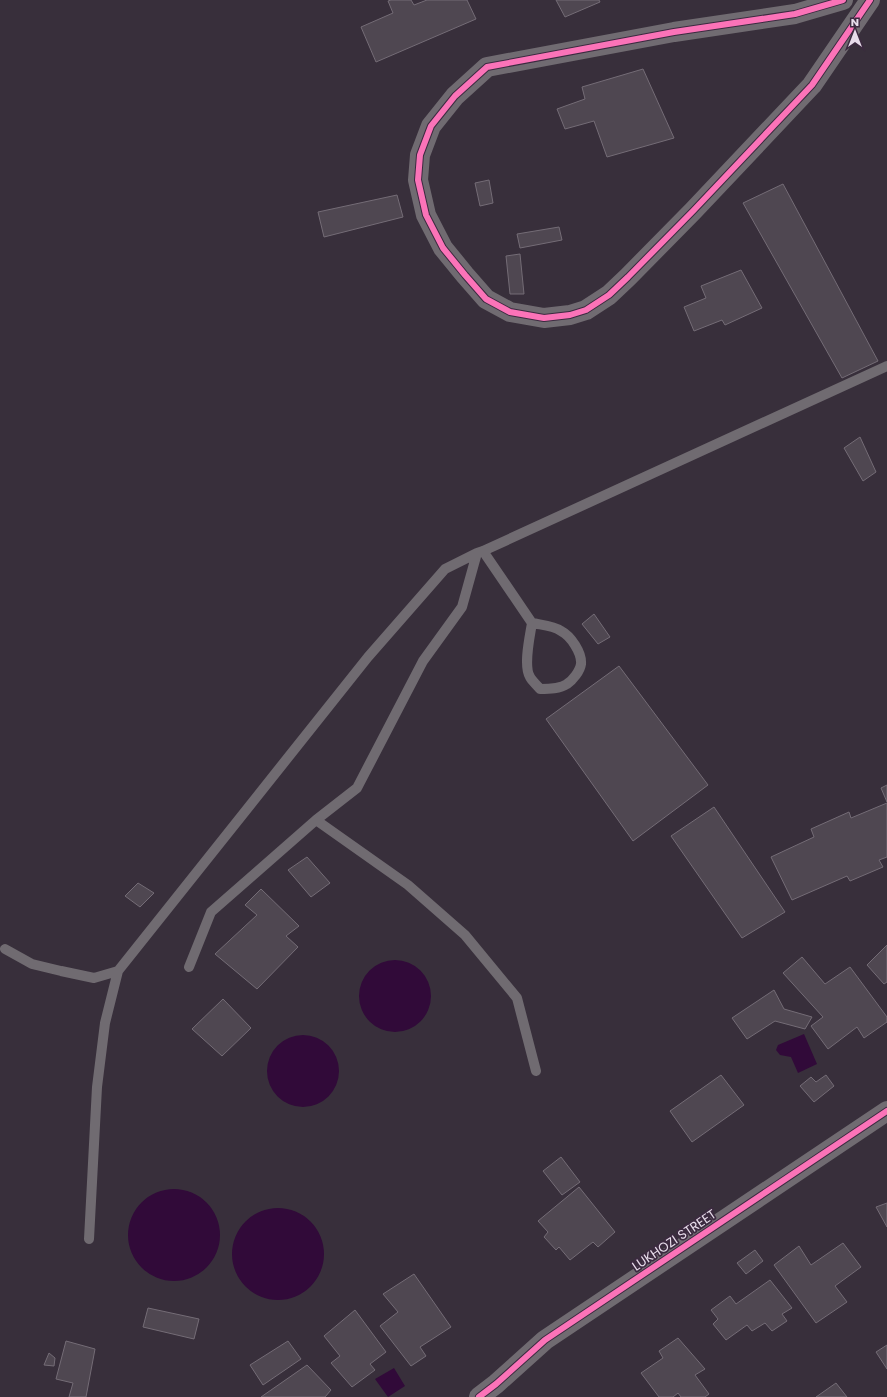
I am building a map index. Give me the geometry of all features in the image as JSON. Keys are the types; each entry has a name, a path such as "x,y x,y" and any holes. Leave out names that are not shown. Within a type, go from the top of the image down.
{"street":[{"path":"843,0 795,14 674,32 488,68 455,96 430,126 420,154 418,180 426,215 443,248 486,299 510,312 544,318 570,316 586,310 609,295 628,277 693,211 812,85 870,0"},
{"name":"LUKHOZI STREET","path":"479,1397 496,1384 545,1340 887,1111"}],"lane":[{"path":"89,1239 97,1087 105,1023 118,971 368,658 446,569 480,552 887,366"},
{"path":"480,552 532,623 552,627 562,631 578,650 581,664 576,676 566,685 554,689 540,689 529,676 527,649 532,623"},
{"path":"189,967 211,912 316,820 357,788 423,661 462,607 480,552"},
{"path":"316,820 408,886 465,935 517,998 536,1071"},
{"path":"5,949 32,964 94,978 118,971"}],"shaded area":[{"path":"395,960 409,963 421,970 428,982 431,996 428,1010 421,1022 409,1029 395,1032 381,1029 369,1022 362,1010 359,996 362,982 369,970 381,963"},
{"path":"804,1034 817,1064 798,1073 791,1057 780,1055 776,1050 778,1045"},
{"path":"303,1035 317,1038 329,1045 336,1057 339,1071 336,1085 329,1097 317,1104 303,1107 289,1104 277,1097 270,1085 267,1071 270,1057 277,1045 289,1038"},
{"path":"174,1189 192,1192 207,1202 217,1217 220,1235 217,1253 207,1268 192,1278 174,1281 156,1278 141,1268 131,1253 128,1235 131,1217 141,1202 156,1192"},
{"path":"278,1208 296,1212 311,1221 320,1236 324,1254 320,1272 311,1287 296,1296 278,1300 260,1296 245,1287 236,1272 232,1254 236,1236 245,1221 260,1212"},
{"path":"394,1368 405,1386 388,1397 375,1379"}],"building":[{"path":"411,0 414,5 427,0 467,0 476,19 376,62 361,27 393,13 388,1"},
{"path":"556,0 599,0 600,2 565,17"},
{"path":"643,69 674,138 607,157 594,121 565,129 557,109 585,99 582,87"},
{"path":"489,180 493,203 480,206 475,183"},
{"path":"783,184 878,361 842,378 743,203"},
{"path":"397,195 403,217 324,237 318,212"},
{"path":"559,227 562,240 520,248 517,234"},
{"path":"520,254 524,294 510,294 506,256"},
{"path":"741,270 762,308 725,325 722,320 694,331 684,307 706,298 701,286"},
{"path":"860,437 876,472 863,481 844,448"},
{"path":"594,614 610,637 598,644 582,624"},
{"path":"619,666 708,785 633,841 546,719"},
{"path":"887,785 887,802 881,788"},
{"path":"887,803 887,857 879,860 883,867 850,881 847,876 792,900 771,857 814,837 811,829 849,812 851,818"},
{"path":"714,807 785,912 742,938 671,836"},
{"path":"307,857 330,883 311,897 288,870"},
{"path":"138,883 154,893 140,907 125,896"},
{"path":"261,889 299,926 286,936 298,947 257,989 215,954 257,915 245,905"},
{"path":"887,945 887,982 884,984 867,965"},
{"path":"802,957 825,984 850,967 887,1017 887,1022 864,1038 857,1027 828,1049 811,1026 823,1017 783,973"},
{"path":"774,990 784,1009 812,1017 805,1029 775,1021 747,1039 732,1018"},
{"path":"223,999 251,1028 222,1056 192,1029"},
{"path":"721,1075 744,1105 692,1142 670,1111"},
{"path":"826,1075 834,1086 814,1102 800,1086 811,1077 816,1082"},
{"path":"561,1157 580,1182 562,1195 543,1171"},
{"path":"579,1187 615,1232 598,1247 593,1242 570,1260 559,1247 556,1250 544,1237 548,1232 538,1221"},
{"path":"887,1203 887,1227 876,1207"},
{"path":"843,1243 861,1267 835,1286 847,1302 816,1323 774,1265 799,1246 811,1265"},
{"path":"755,1250 763,1261 746,1274 737,1263"},
{"path":"414,1274 451,1327 420,1347 426,1356 411,1366 380,1326 398,1312 383,1294"},
{"path":"770,1280 792,1308 782,1314 787,1321 772,1331 765,1323 752,1331 747,1325 726,1340 713,1324 718,1319 711,1310 730,1296 736,1304"},
{"path":"148,1308 199,1319 194,1339 143,1327"},
{"path":"355,1310 386,1352 370,1364 375,1370 352,1387 331,1363 340,1356 324,1336"},
{"path":"678,1338 705,1369 695,1375 709,1394 705,1397 681,1397 678,1393 673,1397 659,1397 641,1373 663,1358 659,1351"},
{"path":"66,1341 95,1349 86,1397 69,1397 73,1383 56,1379"},
{"path":"288,1341 301,1359 263,1385 250,1365"},
{"path":"887,1345 887,1369 876,1352"},
{"path":"49,1353 55,1358 54,1366 44,1365"},
{"path":"307,1365 331,1390 325,1397 261,1397"},
{"path":"836,1383 847,1397 816,1397"}],"cycle path":[{"path":"843,0 795,14 674,32 487,67 455,96 431,126 420,155 418,180 426,215 443,248 486,299 510,312 544,318 570,315 586,310 609,295 628,277 693,211 812,85 870,0"},
{"path":"479,1397 496,1384 545,1340 887,1111"}]}
